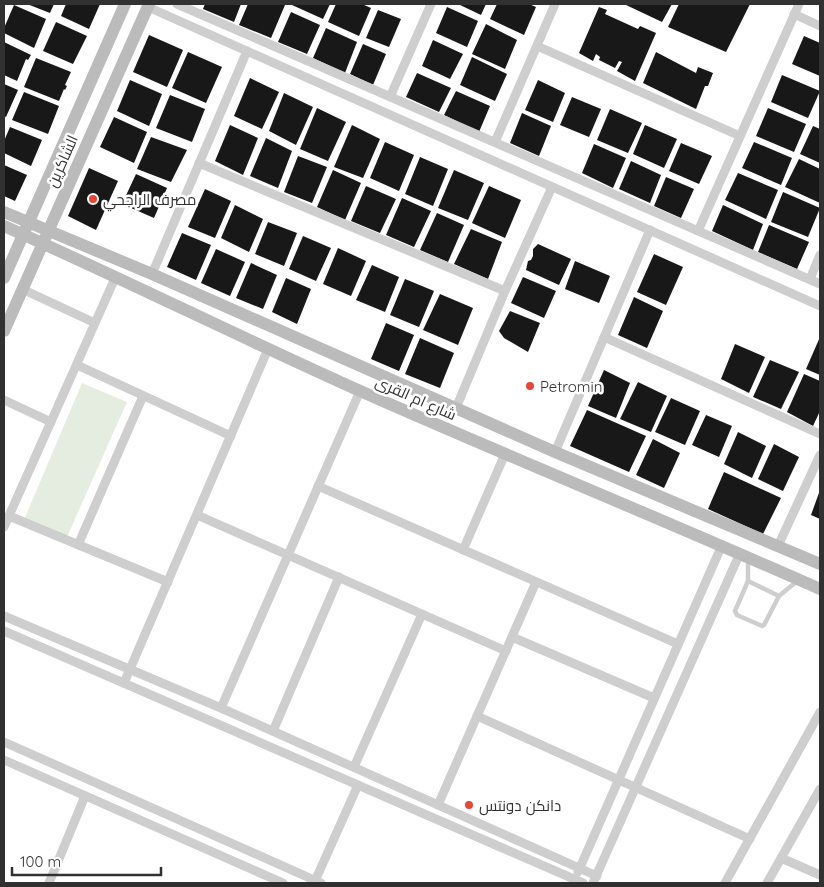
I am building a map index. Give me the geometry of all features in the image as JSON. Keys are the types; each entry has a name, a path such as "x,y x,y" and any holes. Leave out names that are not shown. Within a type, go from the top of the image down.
{"main road":[{"name":"الشاكرين","path":"4,278 125,4"},
{"name":"الشاكرين","path":"4,331 149,5"},
{"name":"شارع ام القرى","path":"4,212 43,244 116,276 268,349 360,391 722,545 820,589"},
{"name":"شارع ام القرى","path":"4,226 49,232 152,274 555,452 820,564"},
{"path":"619,502 628,482"}],"street":[{"path":"177,4 820,284"},
{"path":"390,96 430,4"},
{"path":"495,142 556,4"},
{"path":"698,231 799,4"},
{"path":"149,5 247,51 820,306"},
{"path":"794,14 820,26"},
{"path":"537,46 740,136"},
{"path":"152,274 247,51"},
{"path":"199,163 505,291"},
{"path":"456,408 552,186"},
{"path":"555,452 650,230"},
{"path":"810,279 820,255"},
{"path":"4,527 116,276"},
{"path":"22,289 95,323"},
{"path":"604,337 820,434"},
{"path":"124,683 268,349"},
{"path":"77,365 231,436"},
{"path":"221,708 360,391"},
{"path":"78,545 143,396"},
{"path":"4,400 51,422"},
{"path":"463,550 505,454"},
{"path":"778,546 820,455"},
{"path":"318,486 678,644"},
{"path":"197,515 506,651"},
{"path":"9,516 168,582"},
{"path":"4,631 577,882 580,868 722,545"},
{"path":"4,616 131,669 354,767 580,868 595,879 744,555"},
{"path":"273,731 339,577"},
{"path":"438,805 536,582"},
{"path":"354,767 422,614"},
{"path":"512,637 654,698"},
{"path":"725,883 820,712"},
{"path":"477,716 750,839"},
{"path":"4,742 318,882 358,785"},
{"path":"4,760 284,883"},
{"path":"767,883 820,789"},
{"path":"49,883 85,796"},
{"path":"782,858 820,875"}],"lane":[{"path":"744,555 748,581 734,611 737,615 762,626 779,596 799,579"},
{"path":"748,581 779,596"}],"shaded area":[{"path":"82,383 127,402 67,537 24,520"}],"building":[{"path":"27,4 54,4 50,13"},
{"path":"66,4 100,4 89,29 61,16"},
{"path":"205,4 241,4 234,22 203,9"},
{"path":"248,4 285,5 271,38 239,25"},
{"path":"293,4 330,4 323,19"},
{"path":"336,4 362,4 371,8 359,36 328,22"},
{"path":"458,4 486,4 481,15"},
{"path":"497,4 529,4 536,7 524,35 490,19"},
{"path":"624,4 672,4 662,22"},
{"path":"679,4 750,4 726,52 668,27"},
{"path":"14,5 46,19 34,48 4,33 4,28"},
{"path":"447,7 478,21 467,47 436,33"},
{"path":"599,7 607,10 605,14 638,29 640,26 656,33 635,81 617,71 622,62 619,61 615,68 599,60 600,57 596,54 593,61 579,53"},
{"path":"378,10 401,19 389,47 366,38"},
{"path":"291,12 320,25 307,54 278,42"},
{"path":"56,22 87,36 73,64 43,51"},
{"path":"486,24 517,40 505,69 472,54"},
{"path":"326,28 357,42 345,73 313,58"},
{"path":"149,35 183,50 167,87 133,72"},
{"path":"804,36 820,43 820,76 792,64"},
{"path":"433,40 463,54 450,79 422,66"},
{"path":"4,42 31,55 28,60 26,59 17,81 4,75"},
{"path":"363,44 386,54 373,85 350,74"},
{"path":"188,52 222,67 206,103 172,88"},
{"path":"656,52 696,73 698,67 713,73 708,86 705,86 696,109 643,83"},
{"path":"472,57 507,74 495,101 460,85"},
{"path":"36,58 71,72 65,85 67,86 59,101 24,87"},
{"path":"417,73 451,88 439,112 406,97"},
{"path":"782,75 820,91 808,118 771,102"},
{"path":"250,78 279,92 262,129 234,116"},
{"path":"130,80 162,94 149,126 117,111"},
{"path":"538,80 565,93 553,122 525,110"},
{"path":"4,84 18,90 6,117 4,116"},
{"path":"456,91 490,106 479,132 444,115"},
{"path":"24,92 59,106 48,134 12,120"},
{"path":"284,93 313,107 296,145 269,131"},
{"path":"170,95 205,109 192,142 156,128"},
{"path":"572,97 601,109 589,137 560,125"},
{"path":"317,108 346,122 328,161 300,149"},
{"path":"768,108 806,124 794,152 756,136"},
{"path":"610,109 642,123 628,153 597,140"},
{"path":"522,113 551,126 539,156 510,143"},
{"path":"114,117 147,132 134,163 100,147"},
{"path":"230,125 258,138 243,175 215,161"},
{"path":"352,125 380,139 363,178 334,167"},
{"path":"645,125 677,139 664,168 633,154"},
{"path":"813,126 820,129 820,163 800,154"},
{"path":"10,127 42,140 31,166 4,153 4,141"},
{"path":"151,137 187,150 171,182 137,169"},
{"path":"266,138 292,151 278,188 250,176"},
{"path":"385,142 414,155 399,191 370,178"},
{"path":"754,142 792,158 781,185 742,168"},
{"path":"681,143 712,156 699,184 669,171"},
{"path":"594,144 626,158 613,188 582,173"},
{"path":"298,156 327,167 312,203 284,192"},
{"path":"420,157 448,169 433,206 405,194"},
{"path":"799,159 820,169 820,203 785,187"},
{"path":"631,161 661,175 650,203 619,189"},
{"path":"4,165 27,175 15,201 4,196"},
{"name":"مصرف الراجحي","path":"89,168 118,181 96,230 68,216"},
{"path":"333,170 361,183 345,220 317,207"},
{"path":"454,170 484,183 468,220 438,208"},
{"path":"738,173 778,190 766,219 725,200"},
{"path":"136,174 167,188 154,218 122,204"},
{"path":"666,177 694,189 681,218 654,206"},
{"path":"366,186 396,199 380,233 351,221"},
{"path":"489,186 521,200 505,238 472,223"},
{"path":"205,189 231,201 215,238 188,227"},
{"path":"783,192 820,208 808,237 771,222"},
{"path":"402,198 431,211 414,247 386,235"},
{"path":"235,205 263,219 249,252 221,238"},
{"path":"723,205 763,224 753,250 712,231"},
{"path":"437,213 464,225 448,262 420,250"},
{"path":"268,222 297,233 284,266 255,254"},
{"path":"769,225 809,242 797,269 758,252"},
{"path":"471,229 502,242 488,279 454,264"},
{"path":"182,233 211,245 196,280 167,267"},
{"path":"303,236 331,248 316,281 289,269"},
{"path":"538,244 571,259 559,285 526,270 528,261 533,256 533,249"},
{"path":"338,248 366,261 351,296 323,284"},
{"path":"216,249 245,262 230,296 201,283"},
{"path":"654,254 683,267 666,305 637,292"},
{"path":"575,261 610,276 599,303 565,289"},
{"path":"251,263 277,275 263,309 236,298"},
{"path":"372,265 399,277 385,312 356,300"},
{"path":"523,277 556,291 544,318 511,303"},
{"path":"286,278 311,289 297,324 272,312"},
{"path":"405,279 434,291 419,327 390,315"},
{"path":"440,294 473,308 458,345 423,330"},
{"path":"634,297 663,311 647,348 618,335"},
{"path":"510,311 540,323 528,352 504,338 499,331"},
{"path":"386,323 414,335 399,371 371,359"},
{"path":"820,337 820,375 806,369"},
{"path":"420,338 454,353 440,388 405,374"},
{"path":"735,344 765,357 749,393 721,379"},
{"path":"770,360 799,372 781,409 753,397"},
{"path":"604,370 630,383 616,418 588,406"},
{"path":"804,374 820,381 820,411 813,426 787,412"},
{"path":"638,382 667,396 651,432 620,419"},
{"path":"671,398 700,411 685,445 655,432"},
{"path":"587,410 646,436 629,472 570,446"},
{"path":"706,415 732,426 719,457 692,445"},
{"path":"738,432 766,446 752,478 724,464"},
{"path":"653,439 680,453 664,488 636,475"},
{"path":"774,444 799,457 783,491 758,479"},
{"path":"724,472 781,498 763,534 708,509"},
{"path":"820,490 820,519 811,515"}],"place":[{"name":"مصرف الراجحي","path":"93,199"},
{"name":"Petromin","path":"530,386"},
{"name":"دانكن دونتس","path":"469,805"}]}
